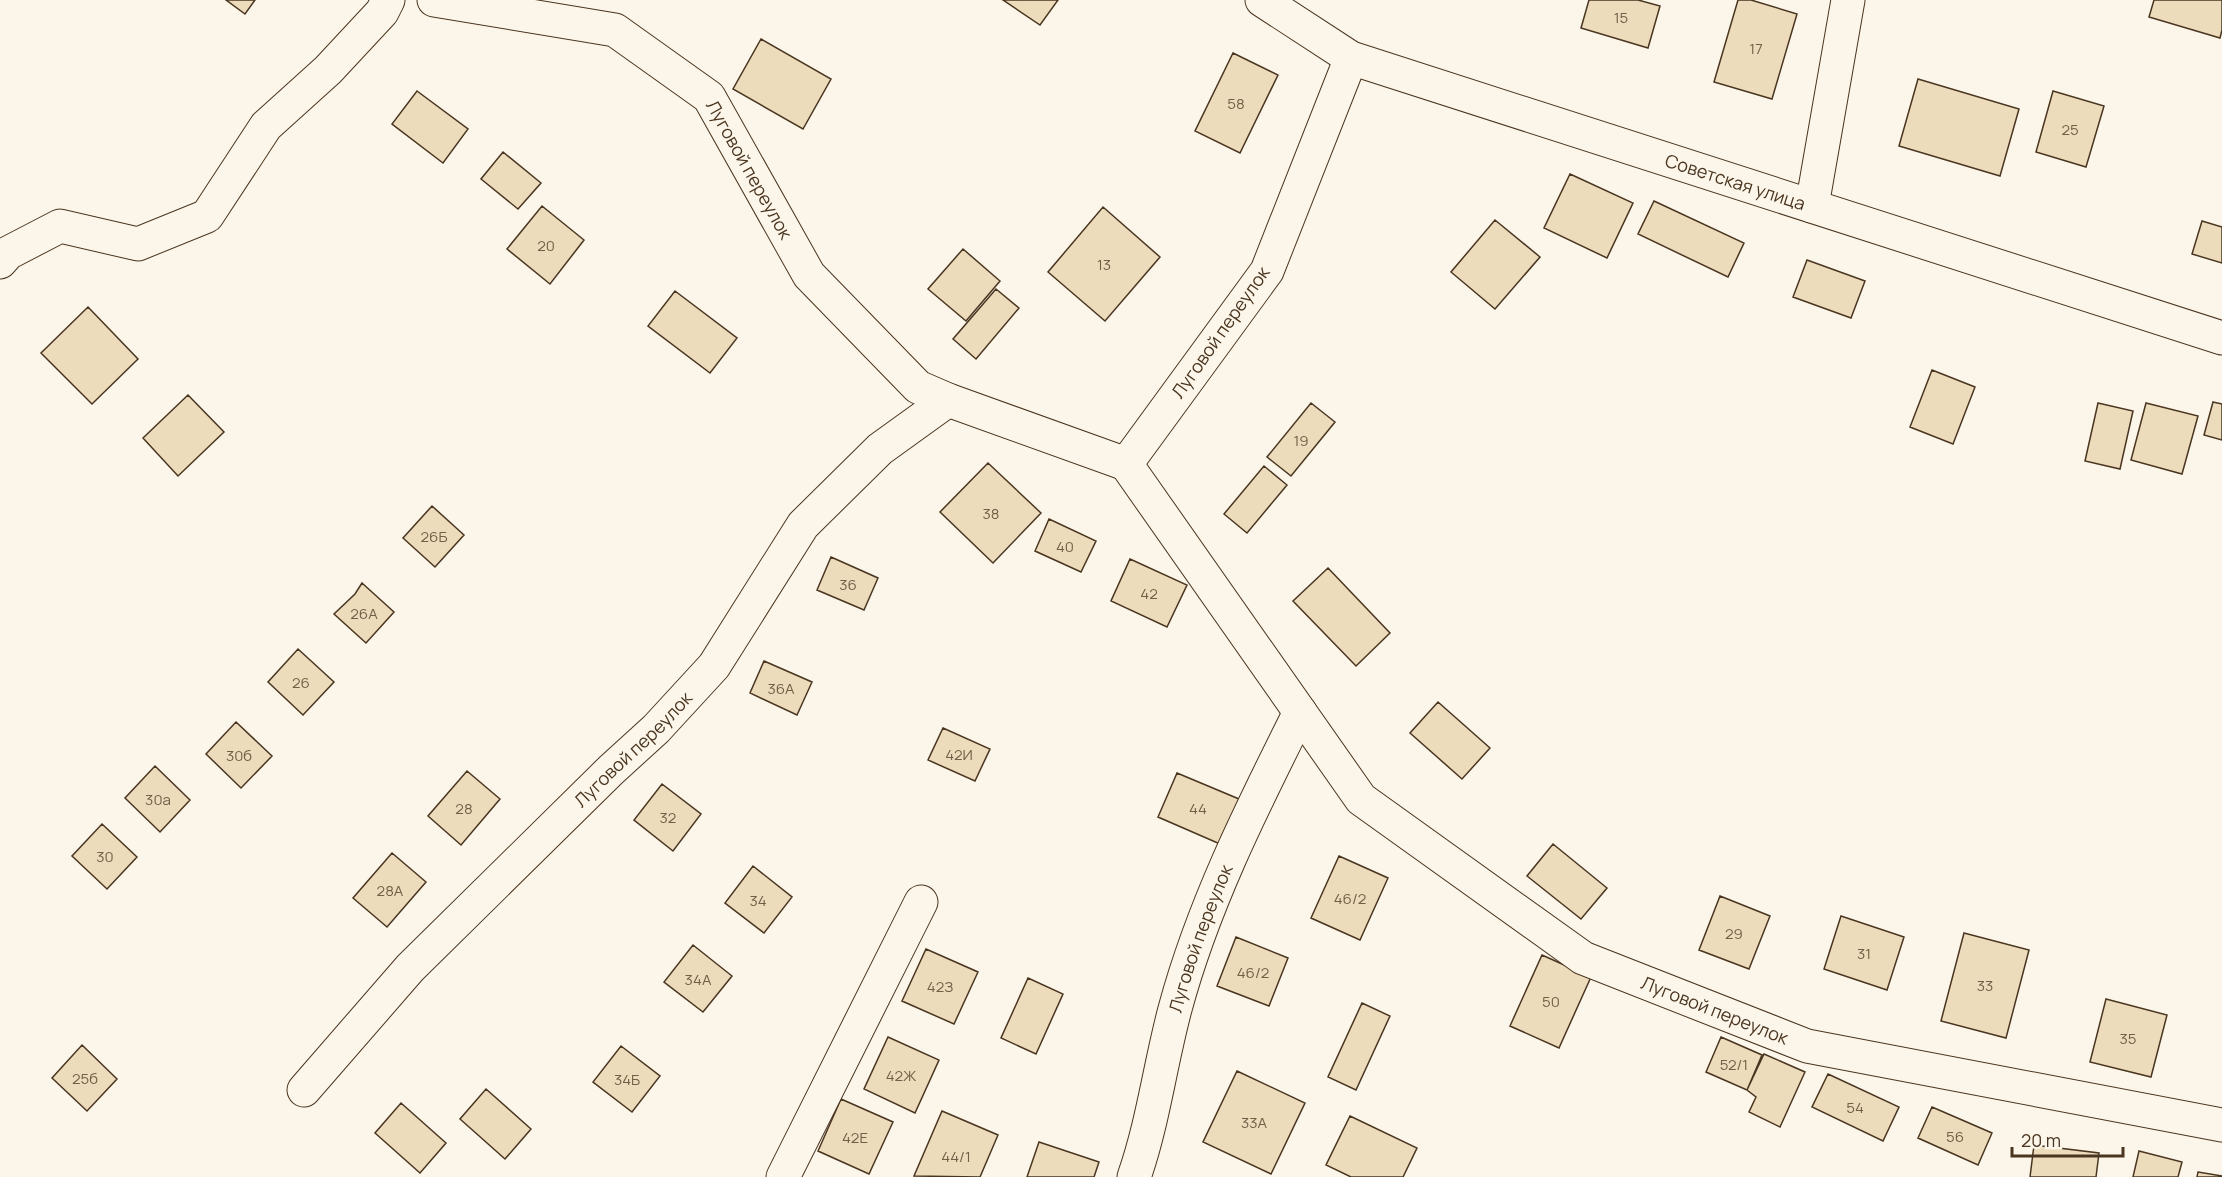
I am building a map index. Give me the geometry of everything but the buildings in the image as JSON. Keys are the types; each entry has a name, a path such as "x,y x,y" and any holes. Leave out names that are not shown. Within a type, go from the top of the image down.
{"street":[{"path":"0,262 8,253 60,226 138,244 207,216 266,126 328,70 382,12 388,0"},
{"name":"Луговой переулок","path":"434,0 615,30 709,97 808,276 918,387 1125,464 1361,799 1583,958 1808,1046 2222,1125"},
{"name":"Советская улица","path":"1262,0 1351,58 2222,338"},
{"path":"1812,206 1848,0"},
{"name":"Луговой переулок","path":"1125,464 1267,271 1351,58"},
{"name":"Луговой переулок","path":"304,1090 410,968 603,777 656,729 714,666 803,525 880,449 948,400"},
{"name":"Луговой переулок","path":"1134,1177 1143,1151 1175,1008 1198,939 1226,864 1299,712"},
{"path":"783,1177 921,902"}]}
